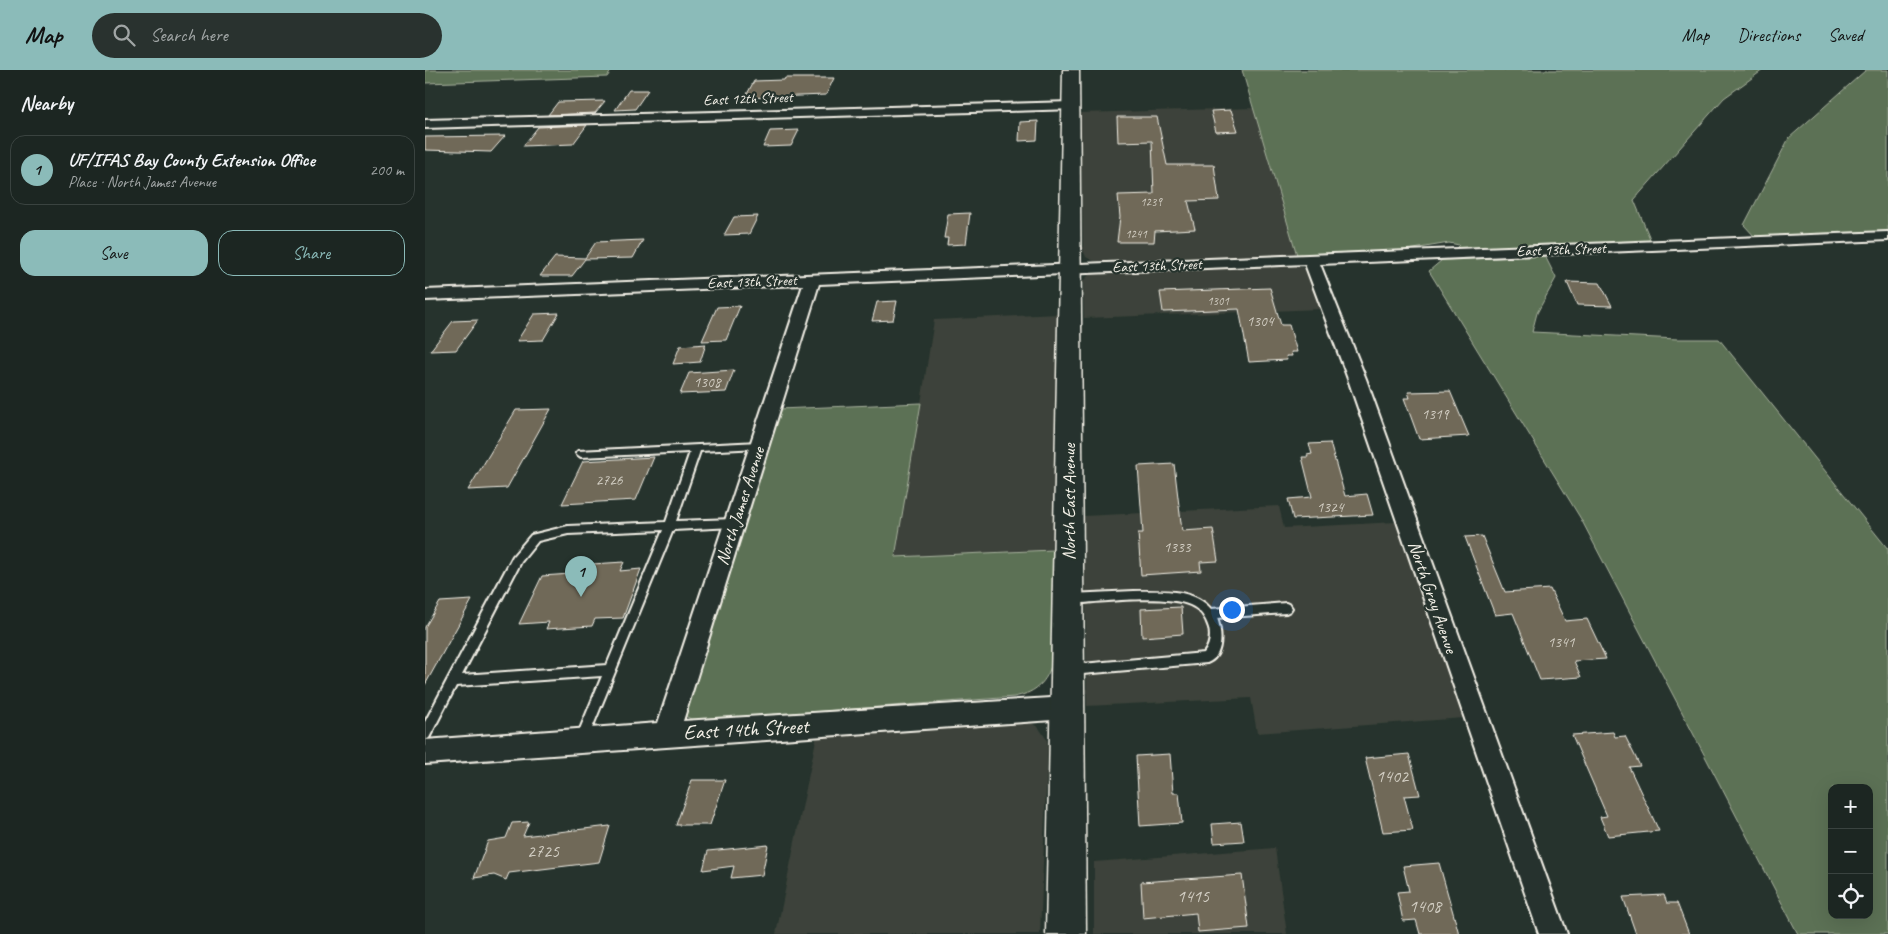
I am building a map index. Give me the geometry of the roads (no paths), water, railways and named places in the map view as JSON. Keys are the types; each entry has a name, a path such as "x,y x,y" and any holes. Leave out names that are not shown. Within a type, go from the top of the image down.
{"main road":[{"name":"North East Avenue","path":"1066,934 1071,70"}],"street":[{"name":"East 12th Street","path":"425,124 1071,106"},
{"name":"East 13th Street","path":"425,295 1888,236"},
{"name":"North Gray Avenue","path":"1311,260 1360,389 1553,934"},
{"name":"North James Avenue","path":"667,734 813,279"},
{"name":"East 14th Street","path":"425,752 1067,708"}],"lane":[{"path":"581,453 759,445"},
{"path":"582,740 670,525 696,448"},
{"path":"425,734 517,559 535,538 569,530 734,523"},
{"path":"1068,599 1173,597 1193,601 1211,614 1215,630 1215,648 1207,658 1068,670"},
{"path":"1211,614 1286,608"},
{"path":"453,681 610,670"}],"place":[{"name":"UF/IFAS Bay County Extension Office","path":"581,597"}]}
